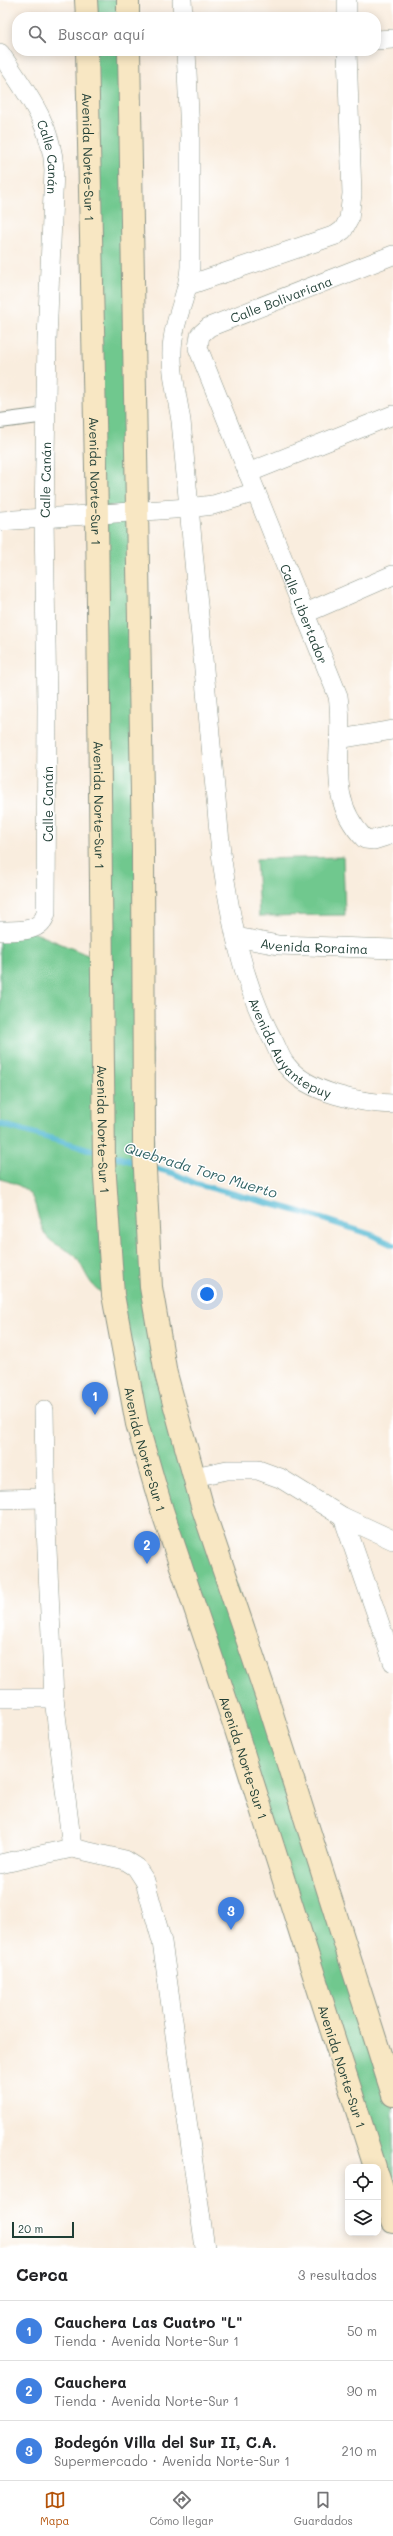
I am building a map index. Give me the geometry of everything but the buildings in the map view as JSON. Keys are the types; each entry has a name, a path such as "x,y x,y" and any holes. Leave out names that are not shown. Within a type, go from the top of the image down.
{"main road":[{"path":"86,0 87,12"},
{"path":"128,0 128,12"},
{"name":"Avenida Norte-Sur 1","path":"87,56 97,514 103,1107 106,1206 110,1261 119,1333 143,1446 162,1510 235,1727 374,2164"},
{"path":"129,56 143,851 145,1208 157,1329 166,1374 194,1477 393,2095"},
{"path":"381,2184 393,2222"}],"street":[{"path":"182,0 183,12"},
{"path":"347,0 347,12"},
{"path":"381,40 393,39"},
{"name":"Calle Canán","path":"0,53 27,93 48,133 54,155 44,518 48,706 46,913 44,922 39,926 28,930 0,930"},
{"path":"190,56 189,285 336,235 343,230 349,220 352,194 347,56"},
{"name":"Calle Bolivariana","path":"203,364 198,348 200,335 209,327 393,255"},
{"name":"Avenida Auyantepuy","path":"189,285 176,319 172,357 181,421 220,853 236,938 253,995 267,1030 287,1067 304,1080 326,1091 353,1100 393,1104"},
{"name":"Calle Libertador","path":"203,364 306,613 338,696 342,718 339,739 337,780 340,797 354,829 365,840 374,840 393,835"},
{"path":"0,421 46,415"},
{"path":"248,473 393,415"},
{"path":"0,522 188,508 213,505 256,492"},
{"path":"306,613 393,575"},
{"path":"339,739 393,730"},
{"name":"Avenida Roraima","path":"236,938 278,945 393,949"},
{"path":"44,1410 54,1698 72,1848"},
{"path":"194,1477 227,1470 258,1470 280,1478 343,1517 393,1540"},
{"path":"0,1499 46,1498"},
{"path":"343,1517 393,1662"},
{"path":"0,1698 54,1698"},
{"path":"0,1864 72,1848 125,1860 136,1867 145,1881 153,1902 162,1942 205,2248"}],"green space":[{"path":"86,0 128,0 128,12 87,12"},
{"path":"87,56 129,56 157,1329 393,2095 393,2222 381,2183 381,2164 375,2164 104,1294 94,1287 77,1258 51,1241 45,1234 36,1206 29,1193 14,1183 0,1179 0,931 28,930 102,961"},
{"path":"343,857 345,915 259,916 256,859"}],"waterway":[{"name":"Quebrada Toro Muerto","path":"0,1124 173,1173 197,1184 301,1212 372,1235 393,1245"}],"place":[{"name":"Cauchera Las Cuatro \"L\"","path":"95,1415"},
{"name":"Cauchera","path":"147,1564"},
{"name":"Bodegón Villa del Sur II, C.A.","path":"231,1930"}]}
